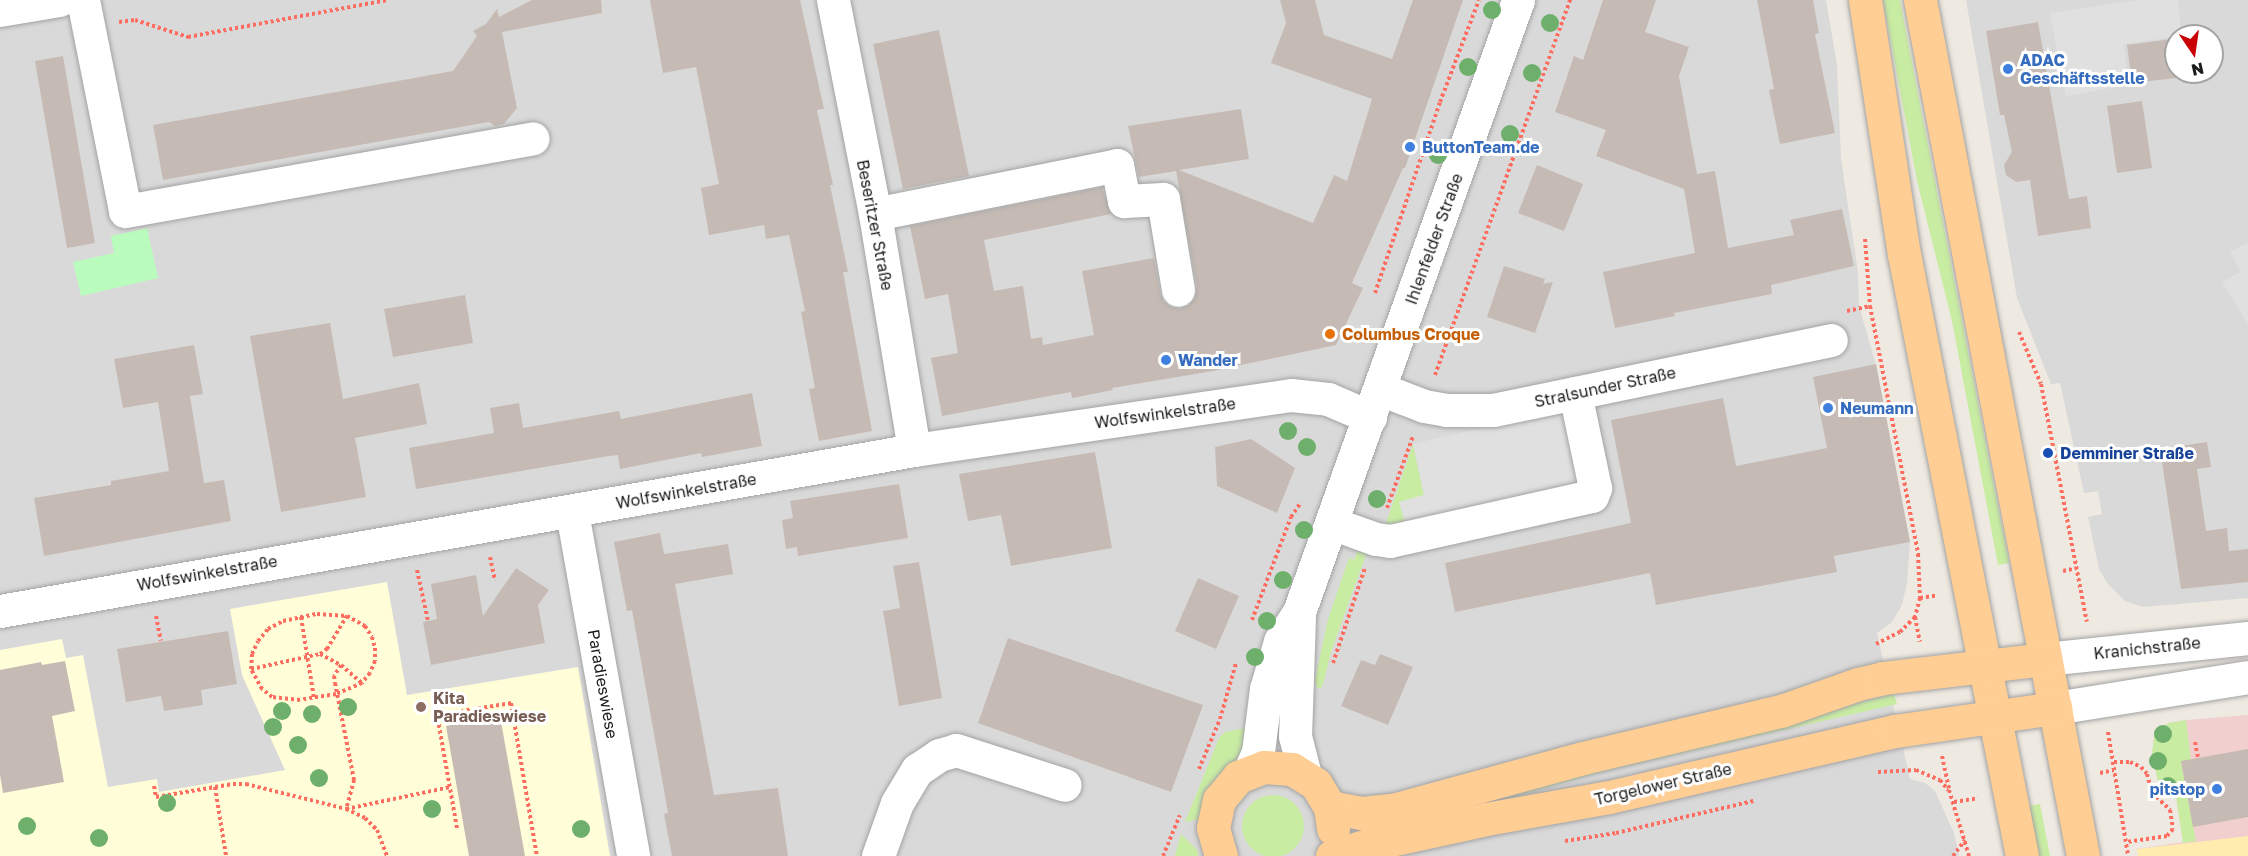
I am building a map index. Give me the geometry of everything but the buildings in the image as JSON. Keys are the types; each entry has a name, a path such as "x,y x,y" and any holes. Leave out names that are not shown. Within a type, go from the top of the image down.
{"main road":[{"path":"1865,0 1904,254 2022,856"},
{"path":"1920,0 2084,856"},
{"path":"1330,807 1362,813 1393,810 1583,758 1781,711 1858,684 1883,678 2045,659"},
{"name":"Torgelower Straße","path":"1332,856 1368,845 1486,819 1608,798 1895,731 2055,708"},
{"path":"1215,852 1214,813 1219,800 1238,777 1250,770 1278,766 1305,775"},
{"name":"Ihlenfelder Straße","path":"1305,775 1316,784 1330,807 1333,834 1325,856"}],"street":[{"path":"0,10 59,0"},
{"name":"Beseritzer Straße","path":"832,0 875,214 914,450"},
{"name":"Ihlenfelder Straße","path":"1250,770 1258,752 1266,689 1280,641 1299,612 1518,0"},
{"path":"87,14 125,212 533,138"},
{"path":"875,214 1117,165 1124,201 1163,200 1178,290"},
{"name":"Stralsunder Straße","path":"1375,403 1424,406 1455,411 1493,410 1831,340"},
{"path":"1331,523 1376,539 1408,539 1592,496 1595,488 1575,393"},
{"name":"Wolfswinkelstraße","path":"0,610 400,538 572,512 914,450 1291,395 1375,403"},
{"name":"Paradieswiese","path":"572,512 633,856"},
{"name":"Ihlenfelder Straße","path":"1299,612 1295,736 1305,775"},
{"name":"Kranichstraße","path":"2045,659 2248,638"},
{"path":"2055,708 2248,677"},
{"path":"878,856 897,802 917,770 939,755 957,750 1065,785"}],"path":[{"path":"87,14 135,20 188,37 388,0"},
{"path":"1373,304 1377,283 1418,165 1479,0"},
{"path":"1331,670 1570,0"},
{"path":"2018,330 2041,384 2093,653"},
{"path":"1249,627 1291,518 1307,493"},
{"path":"490,557 495,580"},
{"path":"417,570 428,621"},
{"path":"1915,617 1920,598"},
{"path":"317,614 347,616 365,626 372,637 375,648 375,661 370,673 362,683 336,694 300,700 272,697 262,689 251,669 252,654 258,641 268,629 283,621 317,614"},
{"path":"156,615 161,642"},
{"path":"251,669 320,654 327,649 347,616"},
{"path":"301,617 314,698"},
{"path":"320,654 341,665 362,683"},
{"path":"1220,719 1238,658"},
{"path":"341,665 334,676 336,694 354,780 346,809"},
{"path":"2103,701 2128,856"},
{"path":"458,828 437,715 511,703 537,856"},
{"path":"2195,742 2198,758"},
{"path":"2114,762 2130,762 2141,766 2147,774 2152,793 2170,810 2173,829 2167,836 2126,842"},
{"path":"154,786 156,797 246,784 346,809 365,818 377,830 387,856"},
{"path":"215,787 226,856"},
{"path":"346,809 450,787"},
{"path":"1949,790 1966,839 1969,856"},
{"path":"1953,856 1966,839"}],"shaded area":[{"path":"0,0 1826,0 1837,65 1841,159 1858,272 1859,306 1876,365 1910,542 1907,583 1902,605 1892,622 1877,633 1910,779 1925,783 1935,791 1954,833 1959,856 0,856"},
{"path":"1966,0 2248,0 2248,598 2143,607 2125,601 2107,583 2099,569 2088,517 2102,514 2098,491 2084,493 2060,383 2051,384 2017,298"},
{"path":"2138,0 2178,0 2180,24 2164,24 2164,38 2124,44 2128,85 2066,96 2050,13"},
{"path":"2248,243 2248,324 2222,282 2241,272 2230,252"},
{"path":"1569,407 1584,490 1407,531 1399,502 1424,495 1413,444"},
{"name":"Kita Paradieswiese","path":"387,582 407,695 578,667 610,856 0,856 0,650 62,639 66,658 83,655 108,787 157,779 159,792 285,770 242,675 230,609"},
{"path":"2248,715 2248,856 2138,856 2137,849 2183,842 2176,796 2166,798 2160,792 2152,753 2155,731 2169,723 2186,720"}],"green space":[{"path":"1883,0 1900,0 2009,563 1998,565 1952,321 1917,181"},
{"path":"147,228 158,278 81,296 73,262 114,253 111,236"},
{"path":"1413,444 1424,495 1407,531 1383,532"},
{"path":"1358,549 1367,552 1331,652 1324,681 1321,688 1317,688 1315,680 1328,619 1349,558 1354,560"},
{"path":"1894,694 1897,704 1605,771 1397,830 1483,797"},
{"path":"2186,720 2191,760 2181,762 2196,841 2183,843 2176,796 2166,798 2160,792 2152,753 2155,731 2169,723"},
{"path":"1250,729 1239,759 1216,778 1207,792 1199,819 1185,822 1219,738 1225,732"},
{"path":"1267,795 1279,795 1295,804 1302,814 1304,826 1302,838 1295,848 1279,857 1267,857 1256,852 1247,843 1242,832 1242,820 1247,809 1256,800"},
{"path":"2040,804 2050,856 2039,856 2029,806"},
{"path":"1181,834 1198,851 1198,856 1175,856"}],"sand":[{"path":"2248,836 2248,856 2138,856 2137,849"}],"place":[{"name":"ADAC Geschäftsstelle","path":"2008,69"},
{"name":"ButtonTeam.de","path":"1410,147"},
{"name":"Columbus Croque","path":"1330,334"},
{"name":"Wander","path":"1166,360"},
{"name":"Neumann","path":"1828,408"},
{"name":"Demminer Straße","path":"2048,453"},
{"name":"Kita Paradieswiese","path":"421,707"},
{"name":"pitstop","path":"2217,789"}]}
